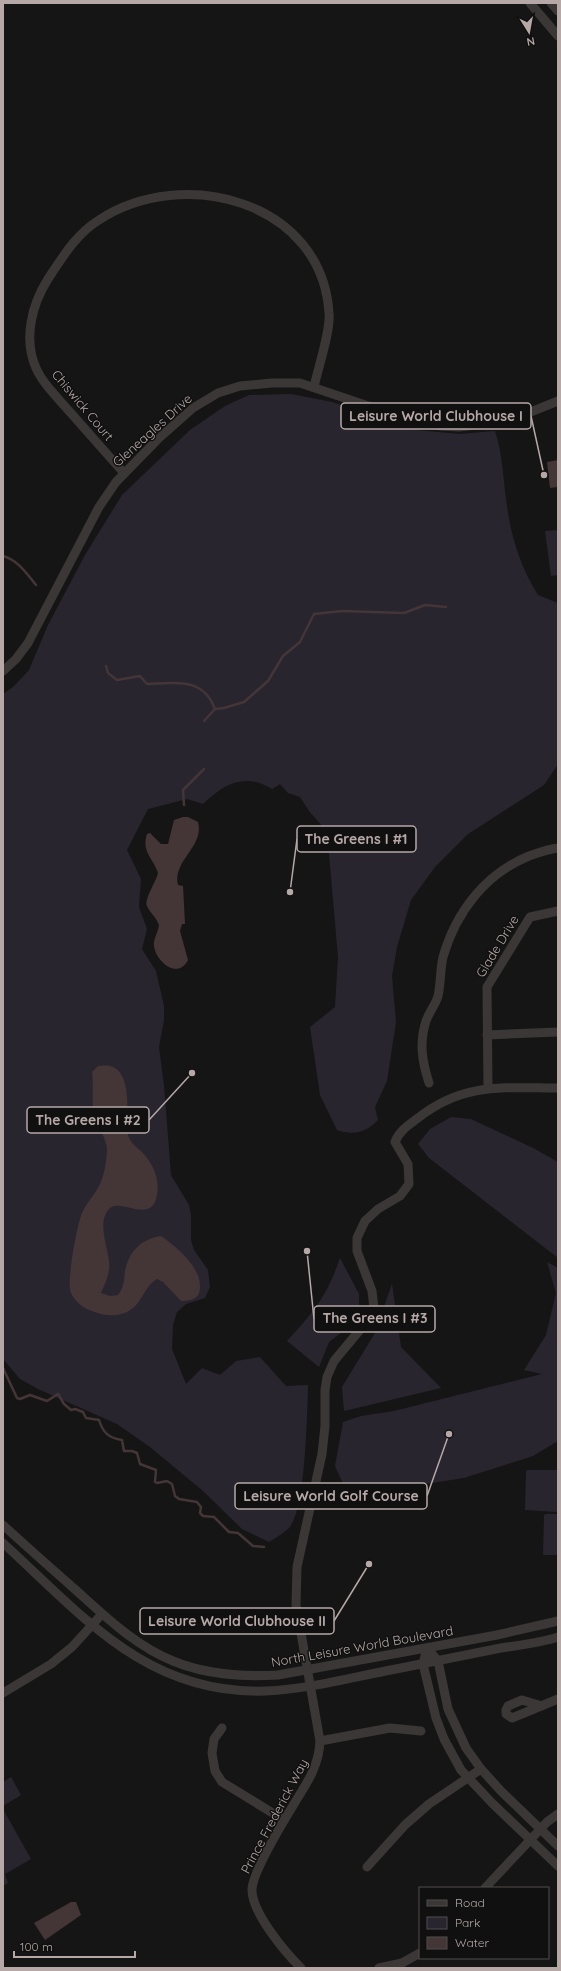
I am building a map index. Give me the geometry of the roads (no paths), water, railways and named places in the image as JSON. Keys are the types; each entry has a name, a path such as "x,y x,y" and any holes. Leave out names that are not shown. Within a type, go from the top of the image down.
{"street":[{"path":"530,3 558,36"},
{"path":"551,3 558,11"},
{"name":"Chiswick Court","path":"124,473 46,385 35,367 30,348 30,335 33,309 44,286 62,257 78,238 98,220 126,205 151,197 174,194 208,194 237,202 256,210 280,223 303,242 322,278 330,314 314,387"},
{"name":"Gleneagles Drive","path":"3,671 16,659 28,643 99,507 124,473 193,408 218,393 240,386 272,383 300,383 410,420 441,426 477,426 508,421 558,401"},
{"path":"429,1083 422,1056 422,1037 426,1020 437,998 444,955 465,908 481,888 499,872 519,860 540,852 558,848"},
{"name":"Glade Drive","path":"488,1088 487,987 530,917 558,911"},
{"path":"487,1036 558,1032"},
{"path":"488,1088 558,1088"},
{"name":"Prince Frederick Way","path":"301,1968 291,1958 266,1925 255,1904 252,1888 256,1874 284,1820 313,1773 319,1755 320,1741 296,1605 295,1582 323,1446 326,1426 324,1390 327,1377 334,1361 369,1319 374,1308 372,1291 357,1251 357,1238 365,1220 378,1209 400,1196 409,1184 408,1164 395,1142 398,1135 424,1113 445,1100 467,1092 488,1088"},
{"name":"North Leisure World Boulevard","path":"3,1526 113,1624 142,1644 173,1661 199,1670 242,1676 278,1675 497,1635 558,1620"},
{"name":"North Leisure World Boulevard","path":"3,1544 93,1626 136,1657 168,1674 194,1684 227,1690 243,1691 288,1689 558,1637"},
{"path":"3,1693 51,1664 72,1648 102,1614"},
{"path":"427,1648 438,1661 448,1709 466,1748 481,1769 558,1846"},
{"path":"427,1648 423,1664 436,1718 444,1739 467,1778 558,1866"},
{"path":"542,1706 558,1699"},
{"path":"222,1728 214,1739 212,1753 215,1771 222,1782 284,1820"},
{"path":"320,1741 390,1728 421,1731"},
{"path":"367,1867 405,1825 429,1804 481,1769"},
{"path":"486,1887 541,1829 558,1814"},
{"path":"379,1968 402,1963 419,1954"}],"water":[{"path":"558,460 558,487 550,488 547,462"},
{"path":"188,817 198,822 199,831 197,839 177,876 178,885 183,886 185,924 182,924 180,931 188,960 184,966 173,969 163,963 154,946 159,925 148,909 147,899 158,873 147,851 146,840 147,834 150,833 161,844 168,844 174,820"},
{"path":"98,1066 108,1066 116,1069 124,1079 127,1094 127,1132 129,1138 152,1166 155,1172 158,1189 154,1204 149,1208 143,1210 115,1206 110,1208 105,1214 103,1230 109,1270 101,1293 110,1296 118,1295 123,1287 127,1264 133,1252 142,1243 161,1236 175,1246 189,1260 194,1268 200,1285 199,1293 194,1299 181,1301 163,1282 157,1279 149,1286 132,1309 117,1315 108,1315 86,1309 72,1296 70,1287 71,1266 80,1219 84,1209 100,1184 104,1173 107,1152 106,1143 95,1119 93,1110 92,1072"},
{"path":"71,1902 76,1902 81,1915 45,1940 34,1923"}],"waterway":[{"path":"3,556 18,564 36,585"},
{"path":"106,666 108,673 117,680 140,676 147,684 178,683 196,687 203,691 210,699 215,709 224,708 244,702 268,681 283,656 300,642 314,614 342,611 404,613 425,605 446,607"},
{"path":"204,721 215,709"},
{"path":"184,805 183,790 204,769"},
{"path":"3,1368 17,1398 20,1399 30,1395 47,1401 58,1394 64,1404 71,1410 75,1409 83,1412 86,1418 99,1420 102,1428 107,1434 113,1438 122,1440 124,1451 132,1451 137,1453 140,1464 156,1470 155,1482 167,1481 172,1484 175,1496 179,1499 197,1502 201,1507 200,1513 203,1516 214,1517 229,1532 238,1533 253,1546 264,1547"}],"place":[{"name":"Leisure World Clubhouse I","path":"544,475"},
{"name":"The Greens I #1","path":"290,892"},
{"name":"The Greens I #2","path":"192,1073"},
{"name":"The Greens I #3","path":"307,1251"},
{"name":"Leisure World Golf Course","path":"449,1434"},
{"name":"Leisure World Clubhouse II","path":"369,1564"}]}
